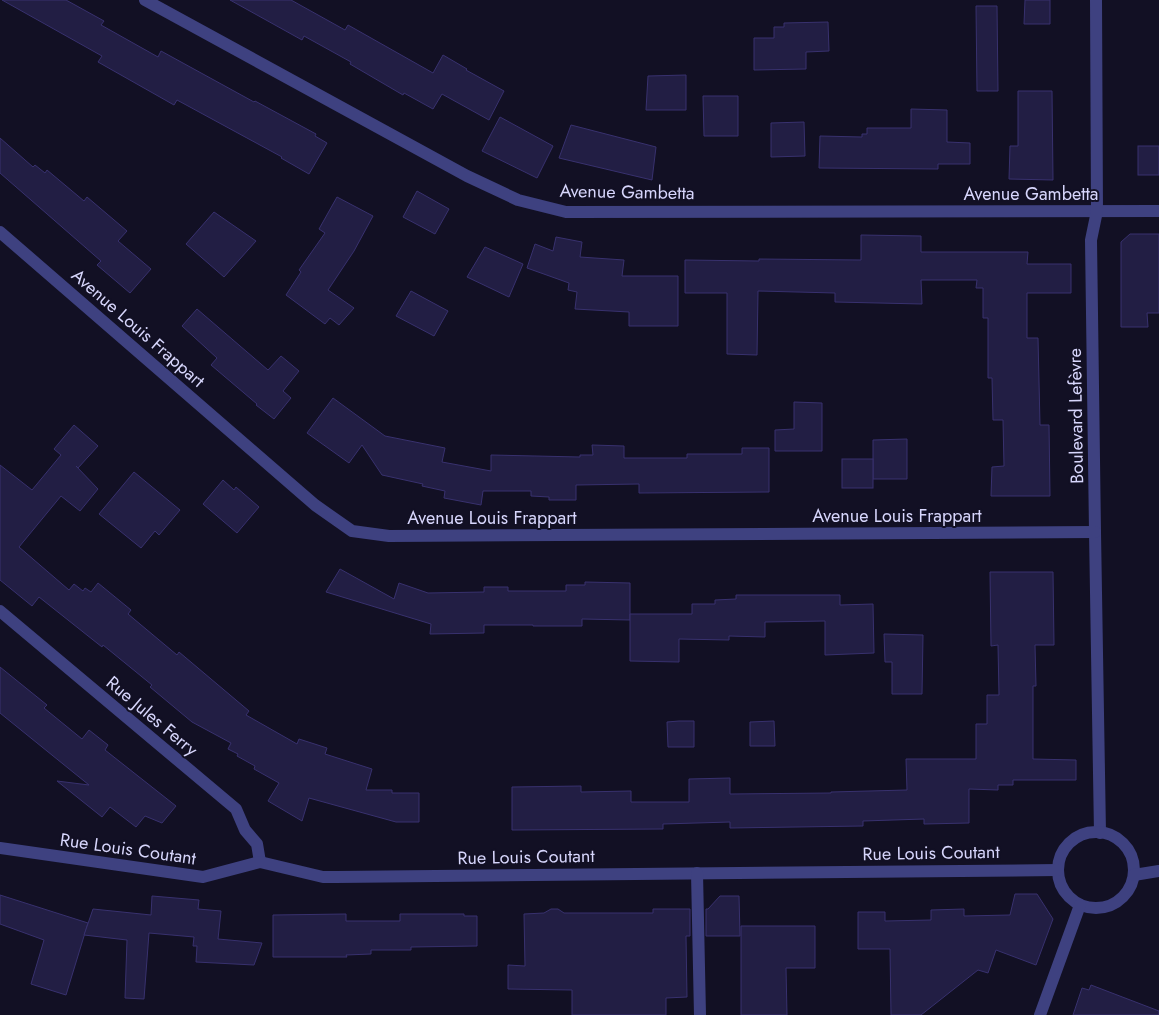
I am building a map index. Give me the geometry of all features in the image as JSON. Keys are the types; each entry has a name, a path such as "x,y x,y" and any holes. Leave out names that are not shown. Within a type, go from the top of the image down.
{"street":[{"name":"Avenue Gambetta","path":"146,0 467,176 518,200 566,212 1159,211"},
{"name":"Boulevard Lefèvre","path":"1096,0 1097,211 1092,240 1100,832"},
{"name":"Avenue Louis Frappart","path":"0,232 315,505 352,531 389,536 1095,532"},
{"name":"Rue Jules Ferry","path":"0,611 236,809 245,830 257,844 260,862"},
{"path":"1100,832 1122,842 1130,851 1134,862 1134,875 1131,886 1115,904 1104,908 1092,908 1080,905 1071,899 1064,891 1059,880 1058,870 1060,857 1067,846 1076,838 1088,833 1100,832"},
{"name":"Rue Louis Coutant","path":"0,848 203,877 260,862 323,877 1058,870"},
{"path":"1134,875 1159,871"},
{"path":"697,873 700,1015"},
{"path":"1040,1015 1080,905"}],"building":[{"path":"2,0 66,0 104,21 101,25 158,57 161,51 316,134 315,136 327,143 309,174 282,157 177,100 174,105 98,62 102,56"},
{"path":"230,0 291,0 345,30 348,25 433,73 443,55 504,91 489,120 442,94 433,109 404,93 403,95 350,64 351,62 304,36 302,40"},
{"path":"1025,0 1050,0 1050,24 1024,24"},
{"path":"976,6 997,6 998,91 977,91"},
{"path":"828,22 829,51 806,52 806,69 754,70 754,38 774,38 774,27 784,27 784,23"},
{"path":"686,75 686,110 646,110 648,76"},
{"path":"1018,91 1052,91 1053,180 1009,179 1010,146 1018,146"},
{"path":"703,96 738,96 738,136 704,136"},
{"path":"911,109 947,110 947,142 970,143 970,164 938,164 938,169 819,168 820,136 862,137 862,134 867,134 867,128 911,128"},
{"path":"500,117 553,146 537,178 482,151"},
{"path":"804,122 805,156 771,157 771,123"},
{"path":"571,125 656,147 652,180 559,158"},
{"path":"0,138 33,167 35,165 45,173 47,170 84,201 87,197 127,231 118,241 151,269 130,293 97,265 101,261 0,173"},
{"path":"1138,146 1159,146 1159,175 1138,175"},
{"path":"417,191 449,209 435,234 403,217"},
{"path":"337,197 373,216 354,251 328,290 354,308 339,325 330,318 325,324 286,295 301,272 299,270 325,233 319,229"},
{"path":"214,212 256,241 224,277 186,244"},
{"path":"1130,234 1159,234 1159,313 1147,313 1148,327 1121,327 1121,242"},
{"path":"861,235 921,236 921,252 1028,252 1027,264 1071,264 1071,293 1027,293 1027,338 1038,338 1040,425 1049,425 1050,496 991,496 992,467 1004,466 1003,420 993,420 992,378 988,378 988,318 983,318 983,288 976,288 977,280 921,280 922,304 835,302 835,293 758,291 757,355 727,354 727,293 685,293 685,260 861,260"},
{"path":"556,237 582,242 580,257 624,260 622,276 678,276 678,326 629,326 629,312 575,309 577,292 568,290 569,283 527,268 535,244 553,251"},
{"path":"485,247 523,264 509,297 467,277"},
{"path":"411,291 448,311 434,336 396,316"},
{"path":"197,309 268,370 281,356 299,371 283,391 291,398 274,419 211,365 217,358 182,326"},
{"path":"333,398 385,436 445,448 442,462 491,471 491,455 580,457 580,455 593,455 592,445 624,446 624,458 687,458 687,454 742,454 742,448 769,448 769,492 639,493 639,484 576,485 576,500 549,500 549,497 531,496 531,491 483,491 481,505 444,498 445,491 382,475 362,445 349,463 307,433"},
{"path":"794,402 822,403 822,451 775,451 775,430 794,429"},
{"path":"74,425 98,446 78,468 76,466 98,489 80,511 61,496 19,547 69,590 74,584 83,591 85,588 91,592 98,583 131,610 128,614 177,655 179,652 249,711 246,715 297,744 299,739 327,748 325,754 372,769 366,790 392,790 392,793 419,793 419,822 396,822 309,798 302,821 268,801 279,783 254,769 255,766 228,749 231,743 192,722 150,687 152,685 39,597 32,606 0,580 0,465 32,490 61,455 54,449"},
{"path":"907,439 907,479 873,479 873,440"},
{"path":"842,459 873,459 873,488 842,488"},
{"path":"134,472 180,510 159,535 155,531 141,548 99,514"},
{"path":"223,480 234,490 236,487 259,507 237,533 203,504"},
{"path":"340,569 394,599 399,583 428,593 484,592 484,587 508,587 508,591 566,591 566,585 585,585 585,582 630,583 630,620 582,619 582,626 484,625 484,633 430,634 431,624 326,592"},
{"path":"990,572 1053,572 1054,645 1035,645 1036,686 1033,686 1033,759 1076,760 1076,780 1013,780 1013,785 998,785 998,790 969,789 969,823 924,824 924,819 863,821 863,826 730,828 730,822 663,824 663,829 512,830 512,787 581,786 581,792 631,791 631,802 689,802 689,779 730,778 730,794 907,790 906,759 976,759 976,724 987,724 987,695 999,695 998,645 991,646"},
{"path":"736,595 840,595 840,605 873,604 874,653 825,655 825,621 765,622 765,637 729,636 729,640 679,639 679,662 630,661 630,614 692,614 692,604 715,604 715,600 736,599"},
{"path":"884,634 923,635 922,694 892,694 892,662 885,662"},
{"path":"0,667 47,705 44,708 82,739 89,730 108,745 105,750 176,806 162,823 145,816 136,827 110,807 102,817 57,781 89,785 0,713"},
{"path":"694,721 694,747 668,747 667,722"},
{"path":"774,721 775,746 750,746 750,722"},
{"path":"1015,894 1037,894 1053,919 1036,965 996,950 988,973 978,970 921,1015 891,1015 890,949 858,949 858,912 885,912 885,921 931,920 931,910 964,909 964,916 1010,915"},
{"path":"0,895 88,923 66,995 31,984 44,940 0,924"},
{"path":"152,896 199,900 198,909 221,911 218,939 262,943 254,965 196,962 197,946 193,946 194,937 149,933 144,999 125,998 127,940 84,935 93,909 151,915"},
{"path":"720,896 739,896 740,936 706,936 706,909"},
{"path":"551,909 558,909 564,913 653,913 653,909 690,909 690,936 686,936 687,997 666,998 666,1015 572,1015 572,990 508,989 508,965 525,966 524,914 544,913"},
{"path":"346,914 346,921 400,921 400,914 464,914 464,916 477,916 477,946 411,947 411,950 371,950 371,954 346,955 347,957 273,957 273,915"},
{"path":"741,926 815,926 815,968 786,968 787,1015 741,1015"},
{"path":"1091,985 1159,1011 1159,1015 1073,1015 1082,988 1089,990"}]}
